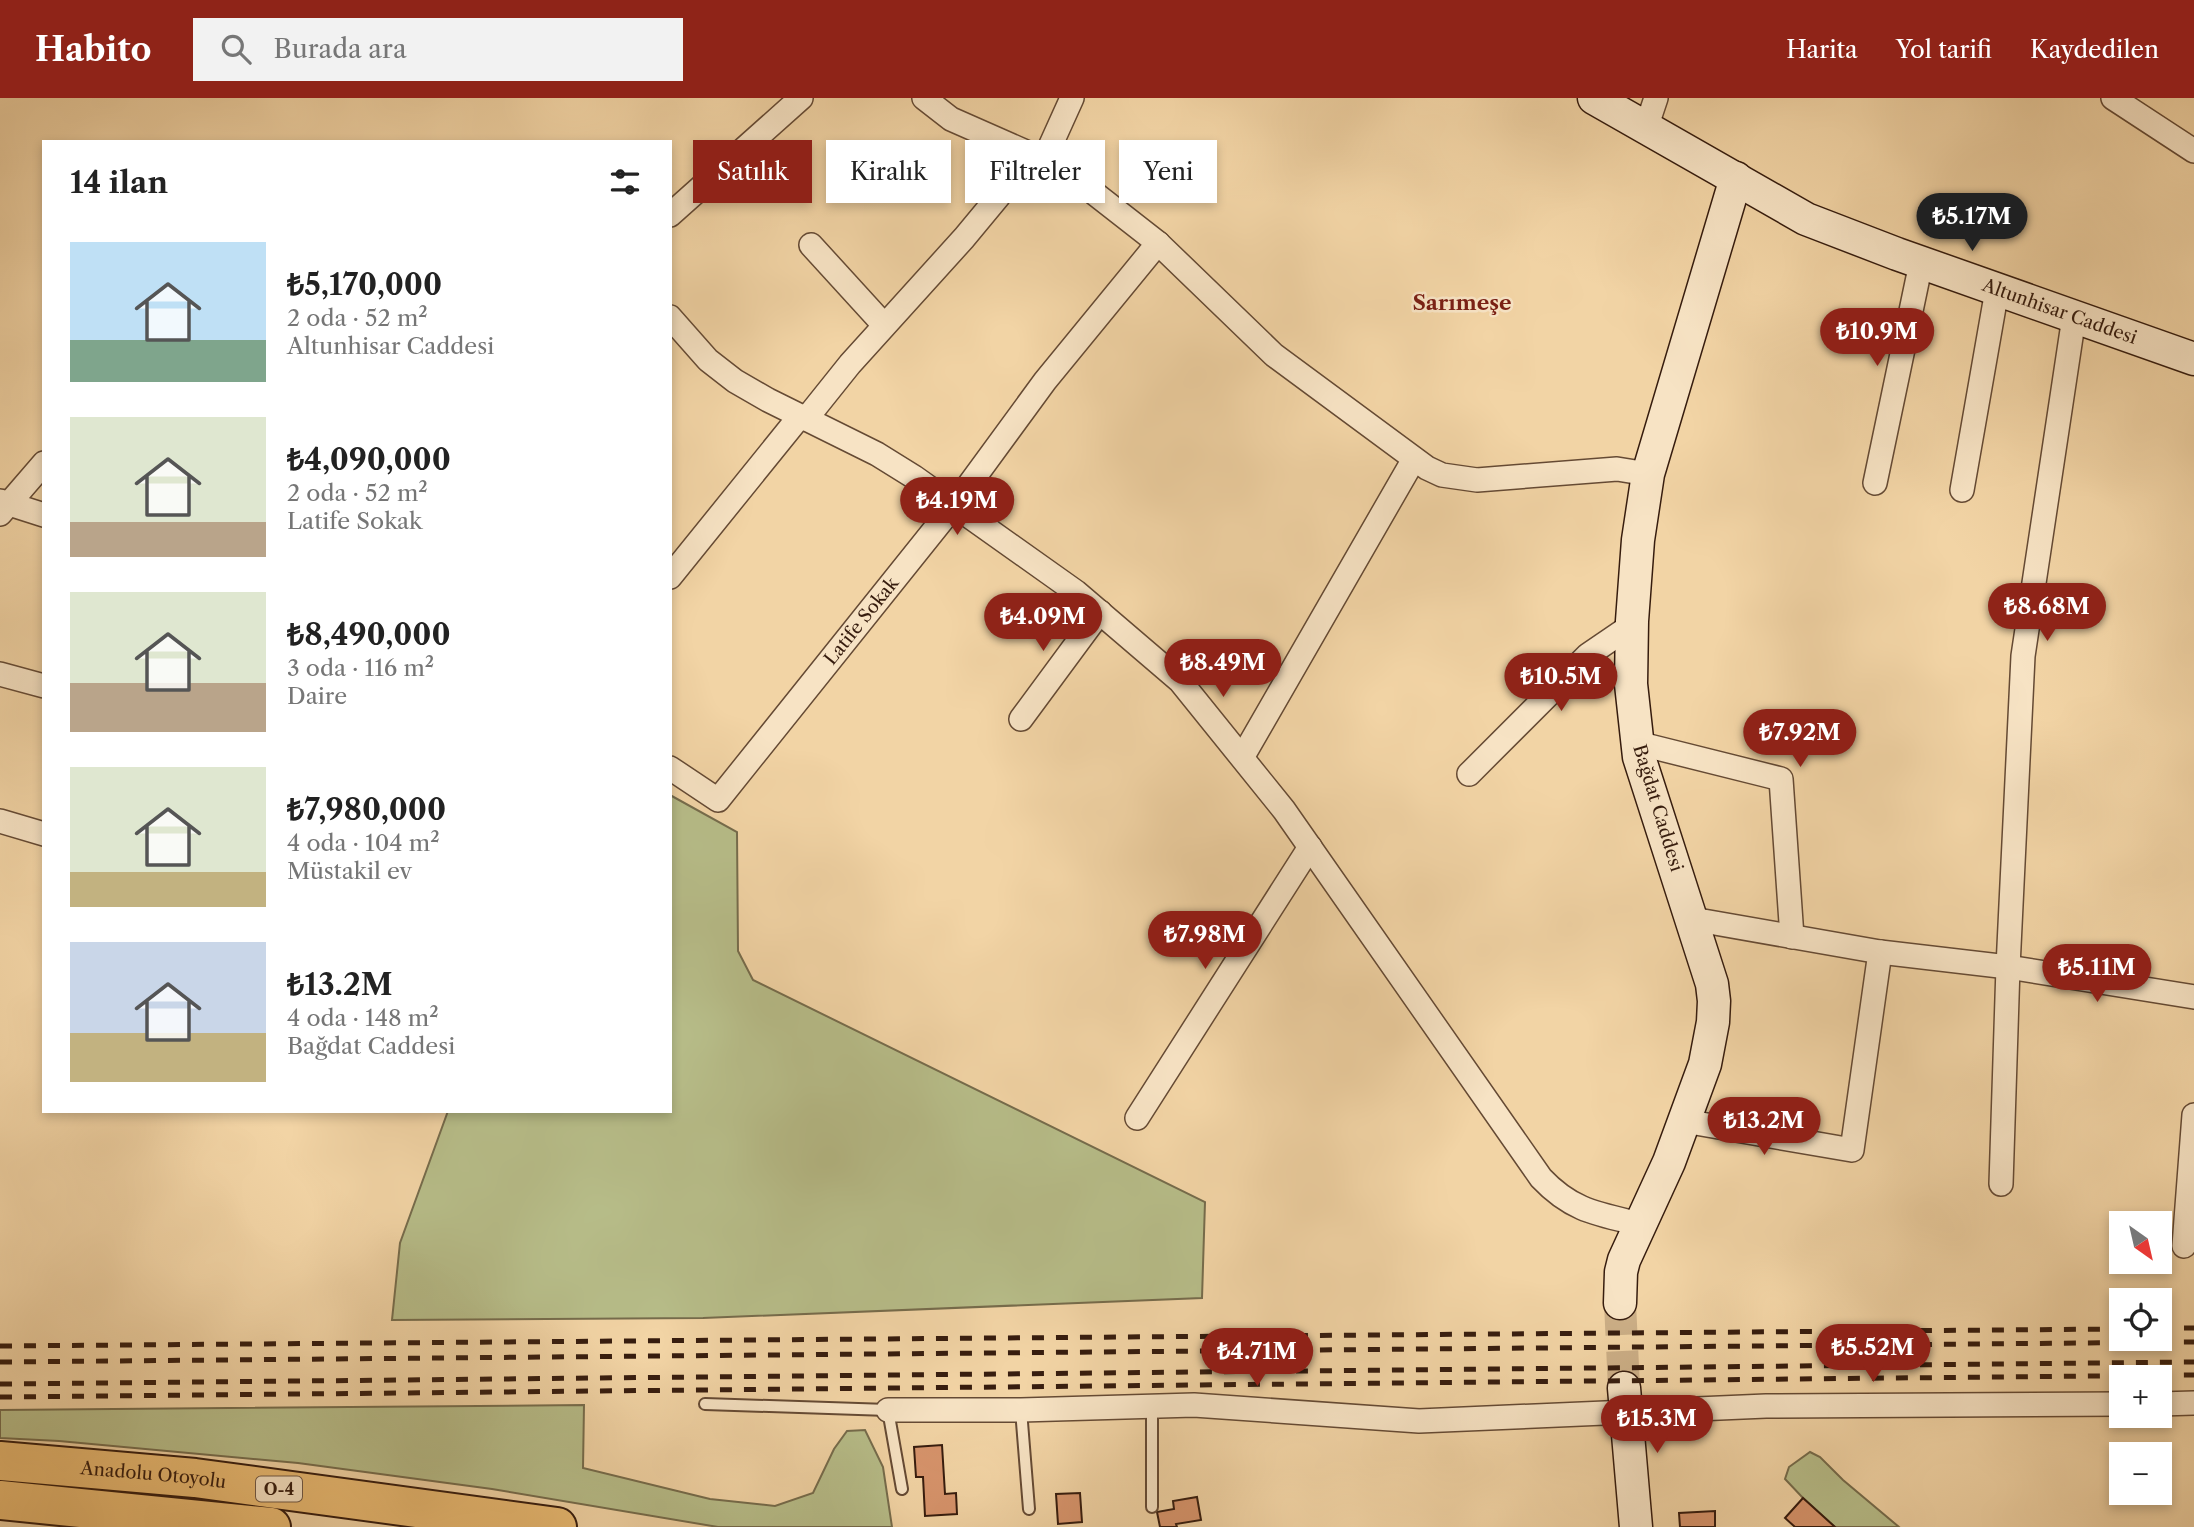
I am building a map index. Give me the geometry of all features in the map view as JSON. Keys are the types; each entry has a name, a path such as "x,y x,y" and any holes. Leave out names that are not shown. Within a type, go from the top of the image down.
{"highway":[{"name":"Anadolu Otoyolu","path":"0,1461 195,1478 557,1527"},
{"name":"O-4","path":"0,1500 271,1527"}],"street":[{"path":"672,213 801,98"},
{"path":"924,98 951,118 1000,140"},
{"path":"1045,140 1072,98"},
{"name":"Altunhisar Caddesi","path":"1594,98 1806,219 2194,359"},
{"path":"1646,128 1656,98"},
{"path":"2113,98 2194,151"},
{"name":"Bağdat Caddesi","path":"1620,1303 1624,1260 1669,1162 1684,1121 1709,1046 1714,1002 1712,984 1647,784 1637,743 1631,684 1632,625 1638,540 1648,474 1736,177"},
{"path":"1105,202 1157,243 1273,355 1414,459 1442,475 1477,481 1617,468 1648,474"},
{"path":"672,576 803,418 993,203"},
{"name":"Latife Sokak","path":"672,769 718,800 955,504 1045,382 1157,243"},
{"path":"811,245 884,325"},
{"path":"1875,483 1921,262"},
{"path":"1962,490 1997,289"},
{"path":"2001,1184 2023,656 2074,317"},
{"path":"672,319 720,370 750,391 877,454 955,504 1076,592 1180,681 1243,756 1310,847 1541,1178 1552,1190 1576,1207 1640,1224"},
{"path":"1243,756 1414,459"},
{"path":"2,507 42,465"},
{"path":"2,507 42,515"},
{"path":"1021,719 1100,612"},
{"path":"1469,774 1588,655 1632,625"},
{"path":"0,674 42,685"},
{"path":"1637,743 1780,779 1792,937"},
{"path":"0,821 42,833"},
{"path":"1137,1118 1310,847"},
{"path":"1692,919 1880,952 2008,967 2194,997"},
{"path":"1684,1121 1852,1150 1880,952"},
{"path":"2184,1246 2194,1115"},
{"path":"888,1410 1021,1410 1194,1405 1419,1421 1626,1400 1766,1406 2109,1404"},
{"path":"1626,1400 1636,1527"},
{"path":"2172,1404 2194,1403"}],"lane":[{"path":"705,1404 888,1410 902,1489"},
{"path":"1152,1405 1152,1507"},
{"path":"1021,1410 1030,1509"}],"green space":[{"path":"672,796 737,832 738,951 753,980 1205,1202 1202,1298 703,1318 392,1320 400,1243 447,1113 672,1113"},
{"path":"584,1405 583,1468 710,1499 775,1506 813,1493 834,1449 847,1431 865,1430 883,1467 892,1527 718,1527 492,1489 298,1463 0,1438 0,1410"},
{"path":"1810,1452 1820,1457 1899,1527 1835,1527 1785,1479 1789,1467"}],"building":[{"path":"942,1445 945,1494 956,1493 957,1514 925,1516 923,1477 916,1477 914,1447"},
{"path":"1080,1493 1082,1522 1058,1524 1056,1494"},
{"path":"1197,1497 1201,1520 1176,1524 1177,1527 1160,1527 1157,1512 1174,1509 1173,1501"},
{"path":"1803,1498 1835,1527 1795,1527 1785,1518"},
{"path":"1715,1511 1715,1527 1680,1527 1679,1513"}],"tunnel":[{"path":"1620,1303 1624,1388"}],"railway":[{"path":"2172,1328 2194,1328"},
{"path":"0,1346 2109,1329"},
{"path":"0,1362 2194,1342"},
{"path":"0,1384 2194,1362"},
{"path":"0,1397 2194,1375"}],"district":[{"name":"Sarımeşe","path":"1462,302"}]}
